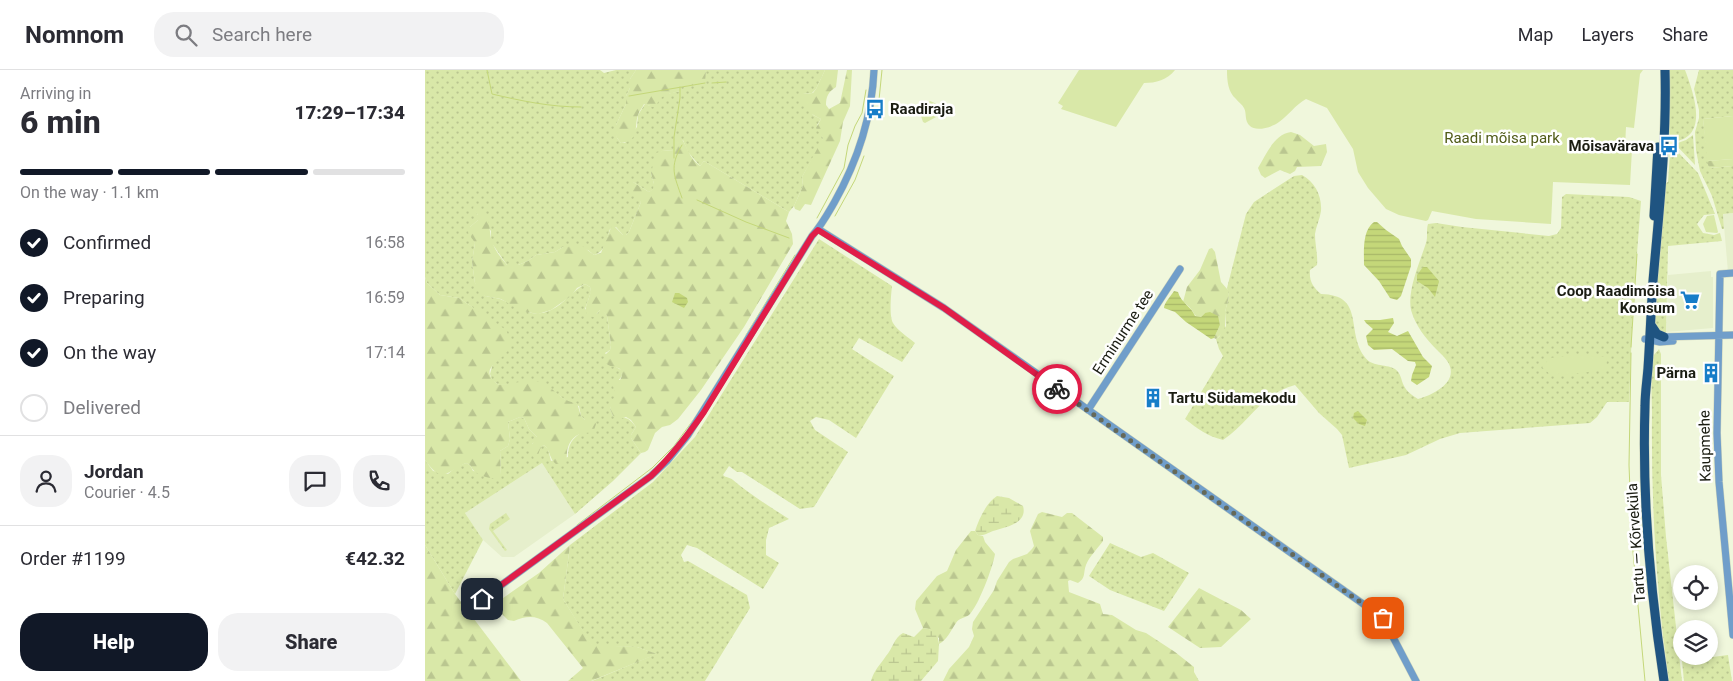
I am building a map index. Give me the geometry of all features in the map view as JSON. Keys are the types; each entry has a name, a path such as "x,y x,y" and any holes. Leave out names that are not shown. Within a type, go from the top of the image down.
{"main road":[{"path":"1664,106 1665,70"},
{"name":"Tartu — Kõrveküla","path":"1647,339 1651,325 1661,198 1665,133 1664,106"},
{"name":"Tartu — Kõrveküla","path":"1664,106 1660,115 1645,403 1645,488 1657,634 1664,681"},
{"path":"1651,325 1657,334 1664,337"}],"street":[{"path":"478,602 643,482 667,461 688,435 812,236 818,230 843,187 859,149 870,108 874,70"},
{"path":"818,230 944,308 1383,618 1416,681"},
{"name":"Erminurme tee","path":"1089,410 1180,269"},
{"name":"Kaupmehe","path":"1733,273 1720,274 1715,336 1719,482 1733,635"},
{"path":"1647,339 1733,335"},
{"path":"1647,339 1661,342 1715,336"}],"shaded area":[{"path":"1733,213 1733,271 1728,272 1723,214"},
{"path":"1374,222 1377,222 1399,239 1411,259 1411,266 1401,296 1397,300 1390,298 1379,281 1364,265 1367,231"},
{"path":"1423,267 1427,267 1439,281 1435,297 1428,288 1417,281 1417,275"},
{"path":"1711,271 1711,277 1713,277 1713,328 1666,332 1668,275"},
{"path":"1174,291 1178,292 1181,299 1195,316 1201,317 1205,313 1210,312 1218,316 1220,325 1214,338 1211,339 1175,312 1164,308"},
{"path":"675,293 679,293 687,298 688,302 684,308 672,302"},
{"path":"1393,318 1394,323 1388,332 1397,336 1408,331 1423,357 1432,366 1429,377 1417,385 1411,381 1416,365 1415,362 1408,361 1392,349 1374,350 1368,345 1366,336 1373,329 1364,320"},
{"path":"1358,411 1367,420 1365,426 1359,424 1353,418 1354,413"},
{"path":"542,463 575,514 514,557 502,557 483,540 465,513"}],"green space":[{"path":"425,70 600,70 604,73 616,70 636,70 630,79 626,104 616,125 617,138 621,143 625,143 637,127 638,115 645,104 650,106 662,95 680,91 680,87 704,83 706,70 825,70 816,89 812,93 803,94 813,115 821,119 817,125 823,138 802,177 803,186 794,206 789,212 704,161 700,166 688,152 683,140 674,150 662,151 651,173 654,189 649,192 633,182 641,202 629,232 623,235 616,227 610,229 603,248 594,255 588,250 563,247 555,252 536,255 518,265 507,265 491,242 491,231 474,208 478,215 478,220 470,227 475,243 472,262 475,283 485,296 500,299 531,313 544,313 556,307 585,284 590,287 591,292 585,309 597,314 600,310 603,310 607,316 611,345 610,350 605,353 616,367 621,370 622,376 618,381 613,381 616,395 610,409 613,416 628,419 636,427 631,438 641,453 613,481 575,514 542,463 465,513 483,540 455,594 425,545 425,460 433,471 448,474 456,467 466,463 470,465 473,471 501,475 500,451 508,446 510,439 508,422 520,417 524,418 529,429 537,437 537,440 532,444 541,447 544,445 548,449 551,461 568,457 570,445 582,432 585,420 581,416 579,406 568,402 543,384 499,385 492,380 490,374 493,363 508,349 472,307 459,298 440,295 427,283 425,277"},
{"path":"636,70 706,70 705,83 680,87 680,91 663,97 653,107 644,104 638,115 634,136 627,142 621,143 615,132 616,125 626,104 630,79"},
{"path":"825,70 838,70 836,87 829,93 826,100 826,105 829,109 840,103 847,70 852,70 850,106 843,122 840,141 811,205 805,204 800,211 795,209 794,206 803,186 802,177 823,138 816,128 821,119 807,110 799,96 813,93"},
{"path":"1079,70 1175,70 1161,80 1144,83 1116,127 1061,109 1063,106 1058,103"},
{"name":"Raadi mõisa park","path":"1227,70 1643,70 1640,74 1634,128 1626,127 1625,148 1632,149 1630,185 1553,182 1551,224 1476,219 1432,211 1426,221 1399,215 1386,209 1368,188 1358,172 1353,149 1327,108 1306,99 1276,124 1264,128 1253,128 1247,122 1245,110 1230,90"},
{"path":"1668,70 1685,70 1695,103 1696,115 1695,125 1690,134 1682,140 1669,142"},
{"path":"1699,70 1733,70 1733,116 1703,119 1709,168 1733,166 1733,213 1723,214 1724,229 1722,229 1712,196 1700,171 1696,150 1695,132 1699,110 1694,89"},
{"path":"930,101 937,104 938,116 925,123 919,110"},
{"path":"1733,116 1733,159 1707,161 1703,119"},
{"path":"1291,132 1300,135 1314,146 1326,144 1327,152 1321,166 1297,167 1290,174 1280,170 1265,178 1261,175 1258,168 1267,151 1280,137"},
{"path":"1693,135 1695,165 1675,144"},
{"path":"679,136 700,166 704,161 789,212 786,221 792,234 793,244 744,327 701,390 678,419 655,433 648,450 641,453 631,438 636,427 626,417 617,420 610,409 615,394 613,380 620,380 622,376 620,369 607,364 604,360 604,356 610,350 611,345 607,316 602,310 594,317 588,316 586,313 590,287 585,284 577,288 571,296 551,310 538,314 522,311 501,299 485,296 479,293 475,283 472,262 475,243 468,232 470,227 478,220 478,215 473,208 475,206 485,213 493,244 497,253 507,265 518,265 536,255 555,252 563,247 581,245 594,255 601,253 612,225 623,235 629,232 641,202 628,186 629,182 633,182 649,192 653,189 654,184 651,173 656,153 674,150 674,137"},
{"path":"1673,147 1698,173 1715,214 1704,215 1697,224 1703,233 1714,235 1720,233 1722,241 1668,246 1666,332 1662,333 1654,324 1666,183 1668,182 1670,152"},
{"path":"1733,159 1733,166 1709,168 1707,161"},
{"path":"1302,175 1311,181 1317,190 1321,205 1315,234 1317,265 1310,270 1312,284 1321,294 1335,296 1344,300 1349,307 1359,346 1364,356 1374,364 1395,369 1407,390 1418,399 1430,395 1442,387 1450,377 1451,371 1446,360 1421,331 1411,310 1412,285 1426,243 1428,224 1436,223 1549,236 1557,234 1561,228 1562,197 1566,194 1629,197 1641,201 1633,306 1629,402 1607,402 1597,417 1590,423 1460,433 1440,439 1406,455 1349,468 1342,435 1319,413 1295,385 1283,389 1265,401 1223,440 1199,429 1185,419 1223,356 1216,339 1226,326 1225,312 1229,296 1227,288 1246,214 1254,202 1294,176"},
{"path":"1714,215 1718,232 1706,232 1703,224 1707,216"},
{"path":"819,239 892,286 891,311 893,323 915,343 902,362 859,338 852,349 894,376 856,438 829,420 816,417 810,421 815,430 848,452 814,507 800,509 742,472 737,472 729,466 723,475 732,479 789,519 769,528 766,540 766,555 779,563 763,589 697,548 687,545 681,555 684,562 688,561 747,595 750,608 705,681 592,681 656,654 637,647 592,646 563,599 570,545 653,482 695,437"},
{"path":"1212,248 1215,252 1221,282 1228,290 1229,296 1225,312 1225,331 1216,339 1214,338 1220,325 1217,316 1205,313 1201,317 1197,316 1183,302 1187,287 1200,270 1209,249"},
{"path":"425,277 427,283 440,295 459,298 506,330 510,340 508,350 490,370 492,379 499,385 537,381 563,398 577,403 581,416 585,420 593,419 596,424 594,430 590,433 583,433 574,437 568,447 565,462 556,464 544,445 541,447 537,457 534,458 529,449 537,437 529,429 524,418 520,417 508,422 510,439 508,446 500,451 501,475 499,479 478,474 466,463 444,474 440,474 431,468 425,460"},
{"path":"1659,349 1661,354 1661,475 1675,620 1673,620 1673,665 1680,665 1682,681 1669,681 1655,546 1652,479 1652,374 1654,355"},
{"path":"1576,355 1607,357 1606,370 1563,375 1560,372 1557,376 1552,376 1542,367 1550,358"},
{"path":"997,496 1009,498 1023,506 1024,512 1022,517 1014,524 984,535 978,535 975,531 981,516 989,503"},
{"path":"1042,512 1062,517 1067,513 1072,513 1103,537 1103,541 1087,562 1082,579 1078,583 1068,581 1069,592 1100,604 1103,614 1112,615 1136,630 1146,633 1175,652 1194,667 1194,672 1199,681 943,681 949,669 969,647 974,636 973,622 994,590 997,581 1009,562 1027,554 1034,546 1030,531 1038,514"},
{"path":"506,513 510,519 493,531 507,550 505,551 489,529 490,524"},
{"path":"971,531 975,531 978,535 983,536 985,542 995,554 994,560 985,586 973,611 957,621 947,637 939,644 939,638 929,629 923,628 915,609 916,601 937,576 947,571 956,550"},
{"path":"1110,543 1141,557 1153,553 1189,573 1164,611 1110,590 1089,576"},
{"path":"425,545 455,594 521,681 425,681"},
{"path":"570,545 563,599 592,645 637,647 657,654 591,681 568,681 583,668 547,623 531,617 514,621 508,620 493,605 539,573"},
{"path":"1199,588 1241,610 1251,619 1221,647 1200,648 1168,627"},
{"path":"923,628 937,633 939,644 938,661 921,681 871,681 875,671 898,638 903,633 914,637"},
{"path":"1728,655 1732,681 1684,681 1682,665 1718,665 1718,656"}],"waterway":[{"path":"487,70 492,94 547,105 581,107"},
{"path":"879,100 882,70"},
{"path":"712,83 726,82"},
{"path":"629,96 705,83"},
{"path":"674,158 674,137 680,87"},
{"path":"817,218 844,168 848,145 862,113 866,90"},
{"path":"682,145 674,165 682,198"},
{"path":"835,216 855,180 864,156"},
{"path":"697,200 746,222 789,238"},
{"path":"1631,347 1637,254"},
{"path":"746,335 795,255"},
{"path":"1631,353 1629,465 1632,541 1645,681"},
{"path":"577,525 652,468 674,446 697,415"}],"way so far":[{"path":"1057,389 1383,618"}],"place":[{"name":"Raadiraja","path":"875,109"},
{"name":"Mõisavärava","path":"1669,146"},
{"name":"Coop Raadimõisa Konsum","path":"1690,300"},
{"name":"Pärna","path":"1711,373"},
{"name":"Tartu Südamekodu","path":"1153,398"}],"route":[{"path":"482,599 651,476 667,461 704,412 812,236 818,230 944,308 1057,389"}]}
